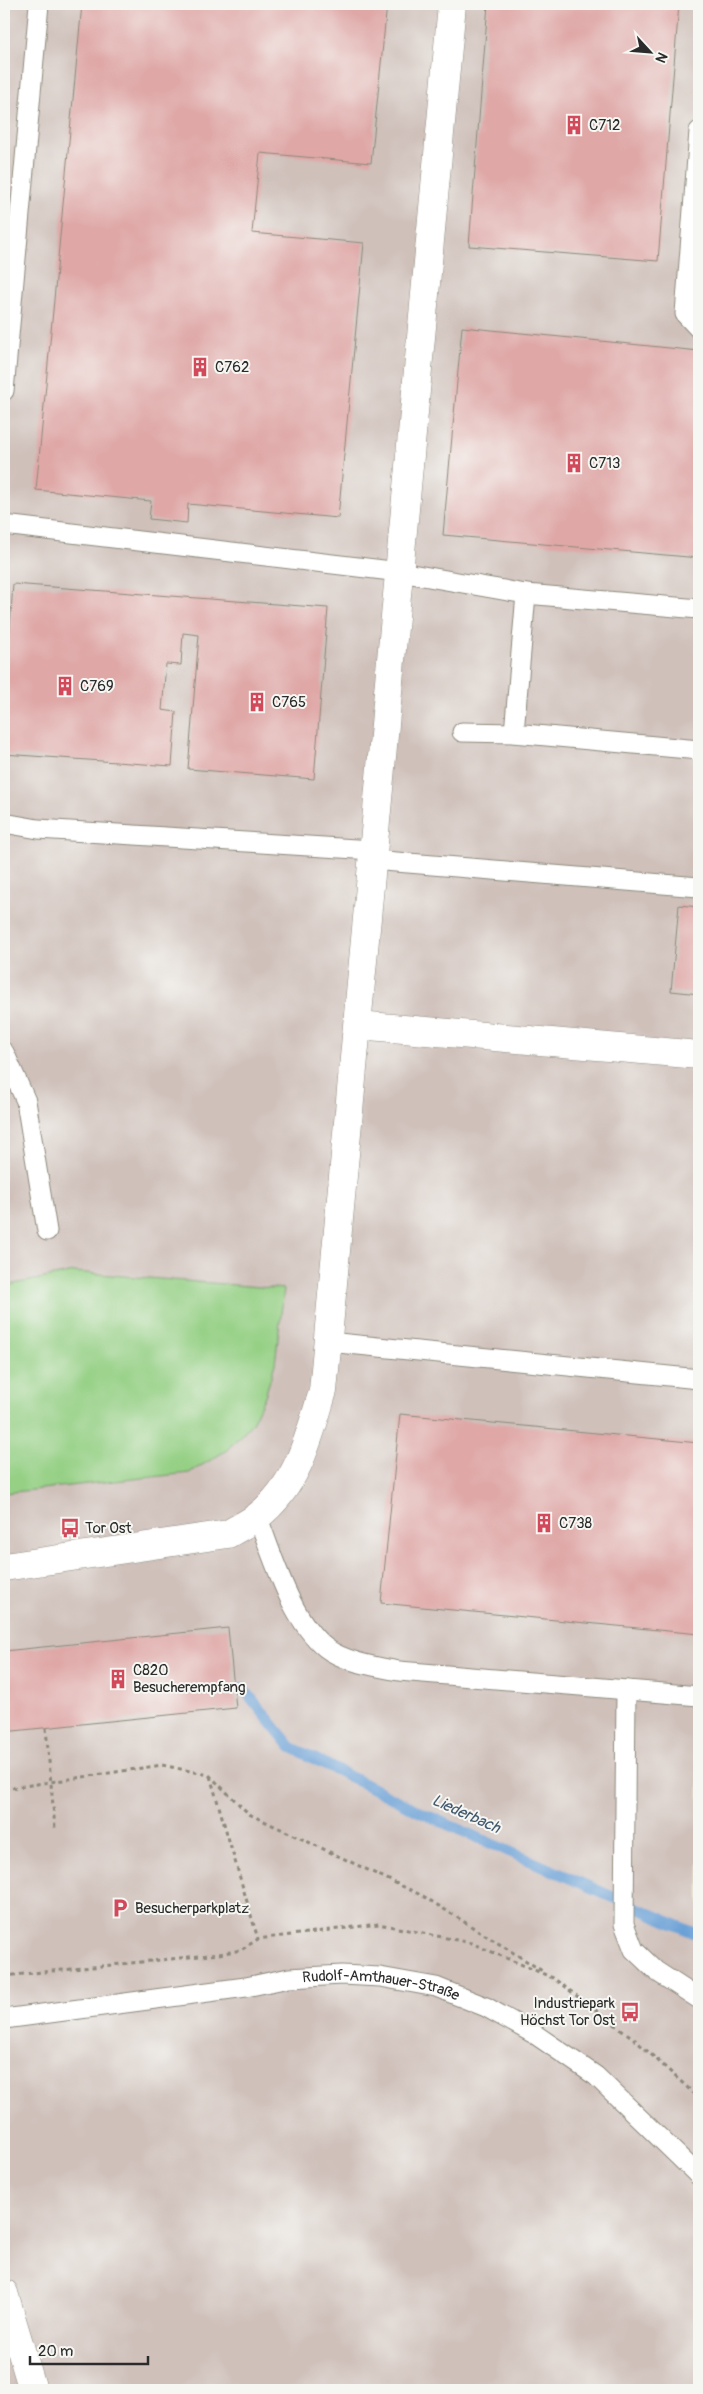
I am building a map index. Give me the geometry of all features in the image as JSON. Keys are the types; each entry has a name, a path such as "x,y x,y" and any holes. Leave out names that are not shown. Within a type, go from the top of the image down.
{"street":[{"path":"4,1567 228,1534 257,1516 280,1495 302,1459 323,1391 452,4"},
{"path":"358,1025 699,1055"},
{"path":"4,2293 33,2390"}],"lane":[{"path":"4,391 39,4"},
{"path":"699,131 685,314 699,329"},
{"path":"4,525 400,572 526,594 699,609"},
{"path":"514,733 526,594"},
{"path":"462,732 514,733 699,750"},
{"path":"4,823 38,829 372,855 699,887"},
{"path":"4,1052 26,1101 47,1231"},
{"path":"328,1342 699,1379"},
{"path":"257,1516 299,1619 327,1649 361,1664 399,1671 699,1696"},
{"path":"626,1690 624,1924 634,1950 656,1971 699,1999"},
{"name":"Rudolf-Amthauer-Straße","path":"4,2019 246,1987 289,1978 342,1975 380,1977 436,1987 486,2007 536,2035 596,2076 699,2176"}],"path":[{"path":"46,1728 55,1828"},
{"path":"4,1789 162,1765 209,1775 249,1814 423,1896 554,1978"},
{"path":"209,1775 258,1939"}],"shaded area":[{"path":"4,4 699,4 699,2390 4,2390"}],"green space":[{"path":"74,1272 284,1289 275,1364 265,1396 252,1423 227,1450 189,1473 4,1493 4,1286"}],"building":[{"name":"C762","path":"82,4 387,4 371,163 260,153 252,233 364,243 338,518 188,504 187,523 149,519 151,501 36,490"},
{"name":"C712","path":"488,4 679,4 658,261 469,246"},
{"name":"C713","path":"462,327 699,351 699,558 443,535"},
{"path":"13,584 328,608 314,779 188,769 199,635 183,633 181,665 166,664 162,710 176,712 172,766 4,754 4,712"},
{"path":"679,905 699,907 699,994 671,991"},
{"name":"C738","path":"400,1414 699,1443 699,1634 381,1603"},
{"name":"C820 Besucherempfang","path":"228,1628 236,1708 4,1732 4,1651"}],"waterway":[{"name":"Liederbach","path":"243,1688 291,1747 424,1814 699,1935"}],"place":[{"name":"C712","path":"574,125"},
{"name":"C762","path":"200,367"},
{"name":"C713","path":"574,463"},
{"name":"C769","path":"65,686"},
{"name":"C765","path":"257,702"},
{"name":"C738","path":"544,1523"},
{"name":"Tor Ost","path":"70,1528"},
{"name":"C820 Besucherempfang","path":"118,1679"},
{"name":"Besucherparkplatz","path":"120,1908"},
{"name":"Industriepark Höchst Tor Ost","path":"630,2012"}]}
